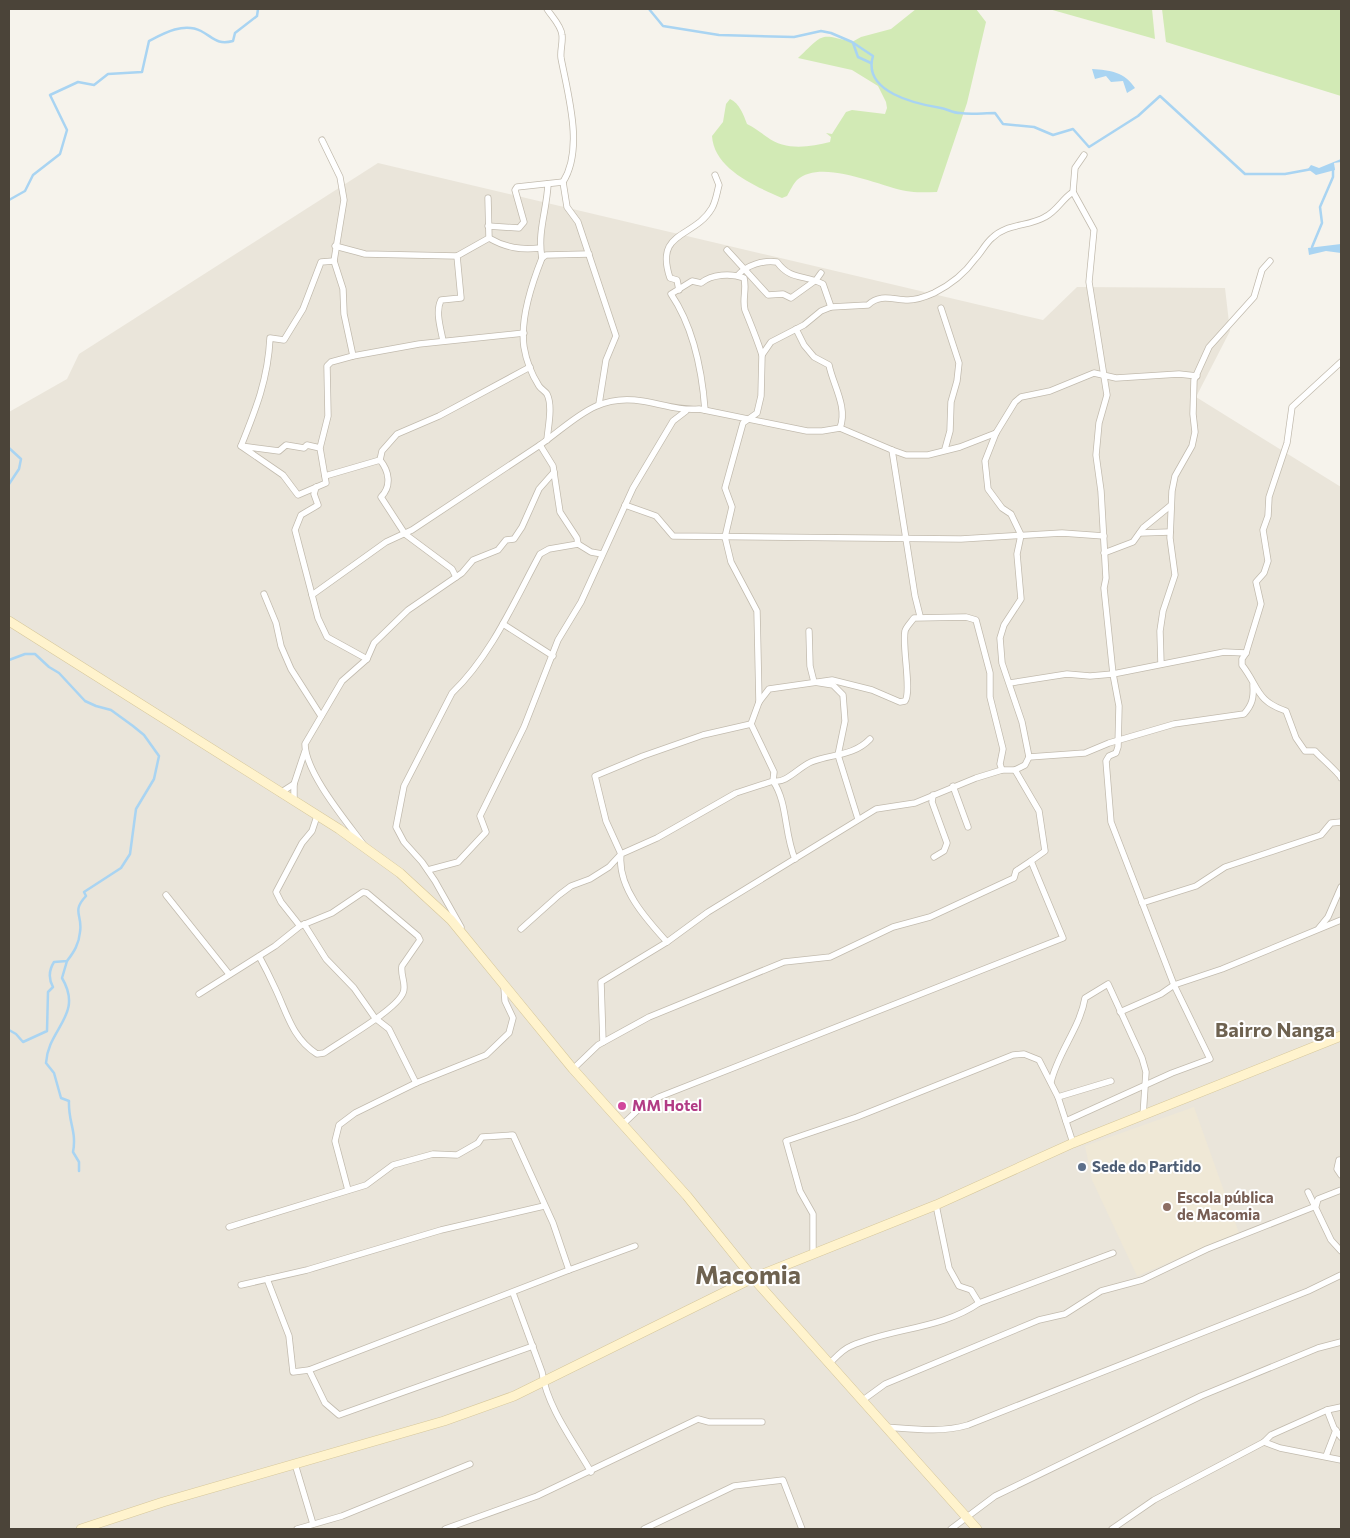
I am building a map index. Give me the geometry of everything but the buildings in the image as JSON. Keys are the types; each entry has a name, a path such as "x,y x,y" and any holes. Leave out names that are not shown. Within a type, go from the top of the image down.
{"street":[{"path":"547,9 558,24 562,35 561,58 573,112 571,170 563,182 567,208 578,222 616,336 606,360 598,404"},
{"path":"322,140 340,177 344,200 334,261 343,289 344,314 353,356"},
{"path":"1066,1121 1172,1073 1210,1059 1174,985 1111,822 1106,761 1108,756 1116,753 1119,740 1120,706 1113,674 1104,588 1106,578 1104,536 1096,455 1099,423 1106,395 1089,282 1094,230 1073,192 1075,168 1084,155"},
{"path":"679,290 676,280 670,278 667,250 673,241 682,236 712,209 719,185 715,175"},
{"path":"488,226 519,228 524,222 515,190 517,187 563,182"},
{"path":"547,440 550,408 547,395 538,385 530,367 524,346 523,322 530,297 531,284 542,258 540,248 548,184"},
{"path":"762,355 770,342 796,329 821,311 831,308 868,305 873,301 890,296 907,300 921,299 933,294 963,273 992,238 1010,226 1043,219 1054,212 1065,197 1073,192"},
{"path":"488,198 489,238"},
{"path":"335,246 365,254 457,256 489,238"},
{"path":"489,238 501,245 522,250 540,248"},
{"path":"727,250 768,295 783,294 791,298 816,280 821,274"},
{"path":"542,258 546,255 589,254"},
{"path":"443,341 438,319 439,304 441,300 461,298 457,256"},
{"path":"738,275 745,268 768,260 777,262 784,271 796,277 816,280 823,284 831,308"},
{"path":"241,446 260,399 266,375 270,338 284,340 303,308 321,262 334,261"},
{"path":"1161,664 1160,630 1163,611 1175,575 1170,532 1170,506 1175,476 1192,446 1196,432 1193,414 1196,376 1209,347 1254,297 1262,270 1270,261"},
{"path":"705,410 701,377 690,328 671,294 692,281 701,283 711,277 738,275 744,278 745,309 751,319 762,355 762,396 757,413 743,422 725,488 732,508 725,537 731,562 757,611 759,702"},
{"path":"941,308 959,363 957,381 950,402 950,431 945,449"},
{"path":"796,329 804,345 814,357 828,365 841,403 843,414 840,428"},
{"path":"241,446 283,475 298,494 316,487 326,483 320,448 328,416 327,366 331,362 387,348 524,333"},
{"path":"1341,362 1292,407 1287,443 1269,497 1268,516 1263,530 1268,561 1264,573 1256,582 1261,604 1246,653 1242,659 1242,665 1253,684 1271,706 1286,711 1296,738 1305,751 1315,751 1329,767 1339,772 1341,778"},
{"path":"456,577 452,569 405,534 381,498 389,484 386,468 380,460 382,451 397,434 438,416 530,367"},
{"path":"603,1042 601,982 667,942 708,912 858,818 876,809 915,804 954,786 1002,770 1015,770 1025,765 1029,757 1022,722 1002,663 1000,638 1004,626 1021,599 1017,554 1021,535 1011,514 1002,508 988,490 985,461 996,433 1015,402 1021,397 1050,391 1094,373 1103,373 1116,378 1174,374 1196,376"},
{"path":"312,595 386,542 405,534 565,428 576,415 598,404 621,398 686,410 705,410 807,431 840,428 906,454 928,455 945,449 960,447 996,433"},
{"path":"428,870 458,862 486,832 480,816 524,727 558,640 581,602 625,505 674,421 686,410"},
{"path":"241,446 280,450 286,445 304,448 307,445 320,448"},
{"path":"540,445 553,466 560,512 577,538 578,544"},
{"path":"892,450 915,596 920,616"},
{"path":"325,476 380,460"},
{"path":"294,801 294,784 305,751 305,744 342,681 367,659 374,643 408,610 456,577 473,560 498,550 506,540 514,539 522,527 539,489 554,472"},
{"path":"316,487 314,494 318,505 300,515 295,530 318,618 327,638 367,659"},
{"path":"625,505 656,516 673,536 818,536 961,539 1062,533 1104,536"},
{"path":"1104,553 1126,546 1143,528 1170,506"},
{"path":"1140,533 1170,532"},
{"path":"464,936 428,870 404,842 396,827 404,786 452,693 462,683 503,624 540,554 549,549 578,544 591,552 602,554"},
{"path":"264,594 276,623 281,646 291,669 321,716"},
{"path":"795,858 789,844 780,792 773,782 774,772 751,724 759,702 769,689 832,680 872,690 900,702 905,701 908,692 906,683 905,631 914,618 920,616 976,620 990,673 990,697 1003,749 1000,764 1002,770"},
{"path":"9,621 294,801 400,872 451,920 573,1069 687,1196 753,1278 977,1529"},
{"path":"503,624 552,656"},
{"path":"809,631 810,666 814,682"},
{"path":"1010,684 1067,674 1090,676 1113,674 1224,652 1246,653"},
{"path":"814,682 833,685 843,695 845,721 838,755 858,818"},
{"path":"1029,757 1085,753 1119,740 1174,724 1244,714 1251,706 1254,696 1253,684"},
{"path":"667,942 638,906 621,876 621,854 606,821 595,776 643,756 703,735 751,724"},
{"path":"522,929 559,895 571,886 590,879 609,867 621,854 650,841 736,793 782,780 810,762 854,751 870,740"},
{"path":"305,751 331,800 368,849"},
{"path":"573,1069 603,1042 649,1017 784,962 830,958 893,927 930,917 1014,878 1016,871 1045,851 1039,811 1015,770"},
{"path":"280,793 294,784"},
{"path":"954,786 968,827"},
{"path":"933,795 932,802 947,843 944,851 934,857"},
{"path":"317,816 312,830 302,843 276,892 281,902 302,925 326,959 354,988 375,1018 389,1029 416,1083"},
{"path":"1142,903 1196,886 1225,867 1321,835 1331,824 1341,822"},
{"path":"622,1125 641,1107 659,1097 1063,938 1031,861"},
{"path":"1318,930 1328,917 1341,887"},
{"path":"199,994 259,956 302,925 332,913 366,892 418,936 420,940 402,966 405,988 402,996 387,1011 324,1053 317,1054 311,1050 288,1022 276,990 259,956"},
{"path":"166,896 229,974"},
{"path":"1120,1012 1161,994 1174,985 1222,969 1341,920"},
{"path":"1051,1082 1069,1037 1082,1015 1085,998 1108,984 1142,1058 1146,1072 1143,1116"},
{"path":"348,1190 335,1141 339,1125 355,1113 416,1083 486,1055 510,1033 513,1018 505,1001 504,985"},
{"path":"81,1529 163,1502 362,1446 476,1411 544,1382 753,1278 936,1205 1073,1143 1341,1036"},
{"path":"813,1254 813,1214 800,1191 786,1141 857,1117 1013,1055 1024,1054 1039,1060 1058,1097 1073,1143"},
{"path":"1058,1097 1110,1081"},
{"path":"229,1226 366,1184 394,1165 433,1154 457,1155 478,1143 482,1137 513,1135 569,1270"},
{"path":"1341,1160 1339,1160 1336,1170 1341,1175"},
{"path":"1316,1206 1318,1199 1341,1190"},
{"path":"1308,1192 1331,1240 1341,1251"},
{"path":"936,1205 949,1268 960,1286 971,1290 979,1303"},
{"path":"241,1285 307,1270 441,1230 544,1206"},
{"path":"863,1400 885,1384 1039,1320 1065,1314 1101,1291 1142,1280 1207,1249 1316,1206"},
{"path":"268,1279 289,1336 293,1372 309,1370 513,1294 569,1270 634,1246"},
{"path":"830,1363 850,1346 936,1322 969,1310 979,1303 1113,1253"},
{"path":"886,1427 952,1430 968,1425 1308,1291 1341,1275"},
{"path":"513,1294 533,1346 544,1382 556,1410 591,1472"},
{"path":"951,1529 995,1496 1201,1396 1318,1348 1341,1342"},
{"path":"309,1370 325,1403 339,1415 533,1346"},
{"path":"1112,1529 1154,1500 1264,1442 1271,1435 1327,1410 1341,1407"},
{"path":"1327,1410 1336,1430 1341,1436"},
{"path":"445,1529 537,1496 591,1472 698,1419 709,1422 762,1422"},
{"path":"1326,1456 1336,1430"},
{"path":"1264,1442 1280,1448 1341,1460"},
{"path":"295,1464 313,1524"},
{"path":"297,1529 379,1502 470,1464"},
{"path":"644,1529 734,1486 783,1480 802,1529"}],"shaded area":[{"path":"378,163 1043,320 1077,287 1225,288 1230,331 1196,397 1341,487 1341,1529 9,1529 9,412 67,379 79,354"},
{"name":"Escola pública de Macomia","path":"1194,1107 1239,1233 1137,1276 1092,1180 1085,1146"}],"green space":[{"path":"916,9 976,9 986,22 967,103 937,192 906,191 850,175 820,172 807,174 797,180 787,196 782,198 738,175 720,158 714,148 712,136 723,122 726,104 730,99 739,106 747,124 774,141 798,147 830,142 831,137 826,133 832,134 846,112 852,110 885,114 886,102 878,86 852,70 798,58 822,38 833,37 852,42 861,37 891,29"},
{"path":"1049,9 1152,9 1155,39"},
{"path":"1162,9 1341,9 1341,96 1166,42"}],"water":[{"path":"1092,69 1105,70 1122,75 1135,88 1127,93 1123,81 1111,82 1106,76 1095,79"},
{"path":"1341,159 1341,162 1334,163 1335,170 1316,175 1308,169 1311,165 1319,168"},
{"path":"1341,244 1341,253 1326,251 1309,255 1308,248"}],"waterway":[{"path":"9,200 25,191 33,175 60,154 67,130 50,95 78,82 94,85 108,74 142,72 149,41 174,30 181,28 194,29 219,41 233,41 235,33 257,16 258,9"},
{"path":"649,9 663,26 719,35 794,37 821,31 831,33 852,42 873,56 872,68 875,79 894,94 918,103 955,112 968,114 995,113 1003,124 1034,127 1053,135 1073,129 1089,147 1138,116 1160,96 1245,174 1285,174 1312,169"},
{"path":"853,43 858,57 871,63"},
{"path":"1312,247 1322,223 1320,207 1333,177 1333,168"},
{"path":"9,448 21,459 19,469 9,484"},
{"path":"9,660 25,654 35,654 49,667 59,673 85,701 111,710 144,735 159,756 154,779 136,809 130,854 121,868 84,892 86,896 78,910 81,926 74,951 67,961 54,962 51,968 50,977 53,987 48,992 47,1031 23,1042 16,1034 9,1030"},
{"path":"67,961 62,978 68,991 69,1002 67,1012 52,1040 46,1063 54,1073 61,1098 69,1101 74,1138 73,1152 79,1162 79,1171"}],"place":[{"name":"MM Hotel","path":"622,1106"},
{"name":"Sede do Partido","path":"1082,1167"},
{"name":"Escola pública de Macomia","path":"1167,1207"}],"district":[{"name":"Bairro Nanga","path":"1275,1030"},
{"name":"Macomia","path":"748,1275"}]}
